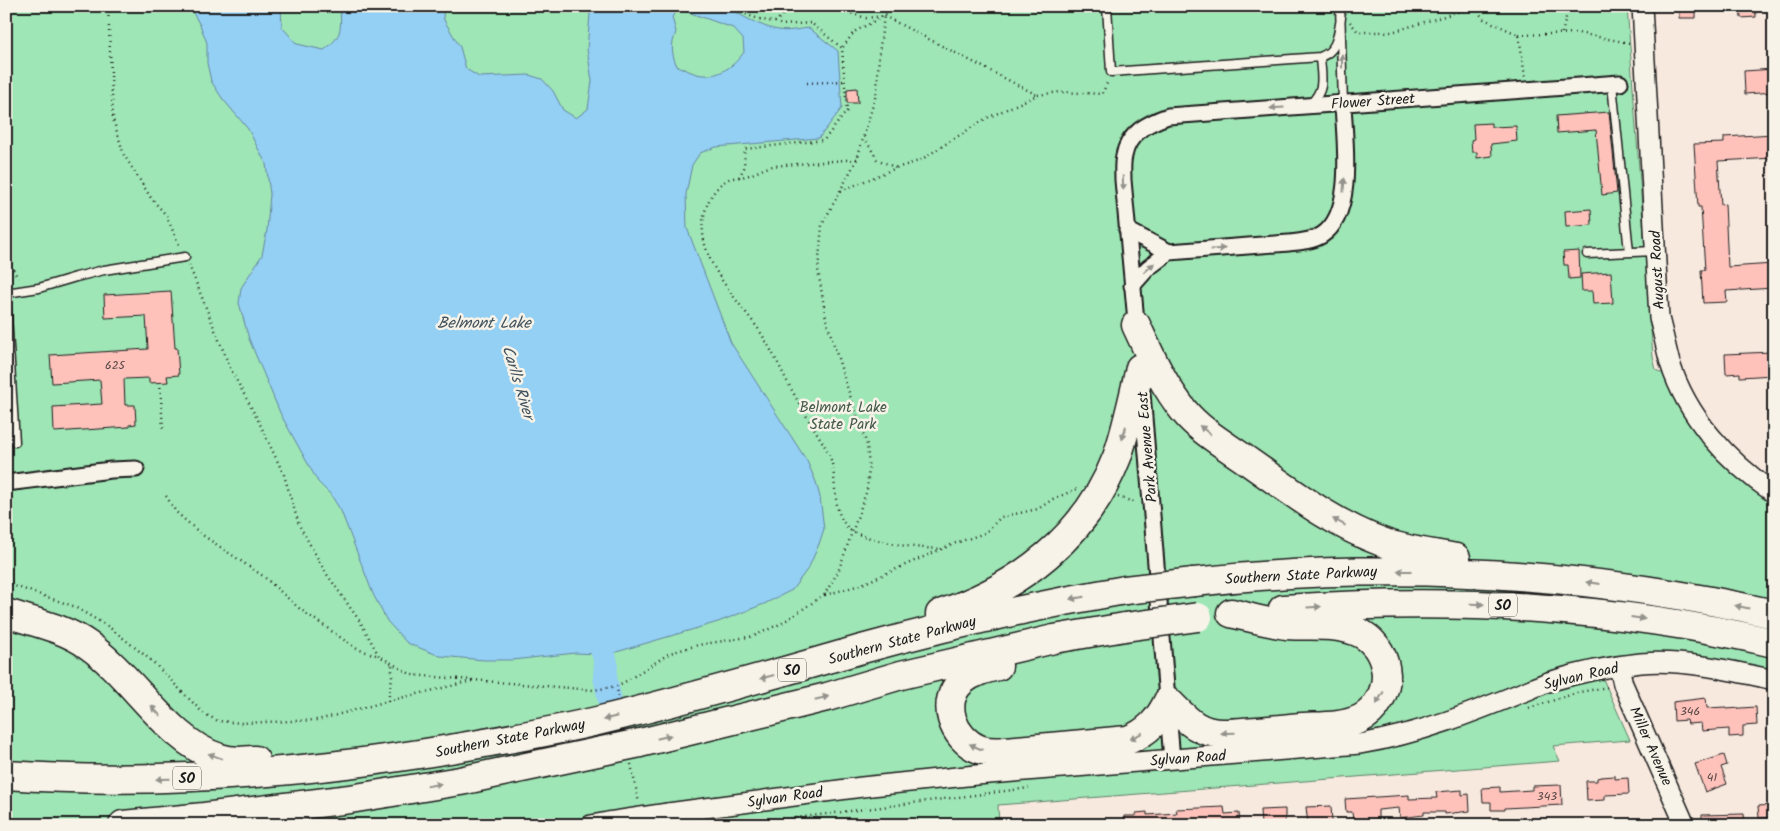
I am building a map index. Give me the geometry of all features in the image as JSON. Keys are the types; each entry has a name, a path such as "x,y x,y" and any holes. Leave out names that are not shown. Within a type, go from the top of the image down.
{"highway":[{"path":"1136,325 1162,380 1177,402 1194,421 1220,442 1322,512 1345,526 1383,542 1414,551 1540,577"},
{"path":"864,648 994,592 1033,567 1056,548 1086,514 1109,474 1122,441 1140,368"},
{"name":"Southern State Parkway","path":"6,776 167,779 253,775 368,763 594,722 779,674 864,648 982,618 1066,600 1125,590 1194,582 1283,574 1454,571 1540,577 1623,586 1710,600 1774,614"},
{"name":"Southern State Parkway","path":"123,825 204,817 386,794 460,781 640,743 827,697 901,675 1054,639 1231,613 1384,604 1495,604 1640,618 1774,642"},
{"path":"6,613 66,633 87,644 115,666 172,728 192,744 210,754 231,761 368,763"},
{"path":"1054,639 1004,664 973,673 961,683 954,693 951,714 955,728 965,741 980,750 995,752 1128,740 1152,726 1168,701 1184,718 1197,727 1205,731 1224,733 1340,724 1362,718 1379,701 1386,685 1383,660 1375,645 1362,635 1354,631 1334,627 1286,625 1231,613"},
{"path":"270,825 307,818 386,794"}],"street":[{"name":"August Road","path":"1642,6 1659,318 1671,364 1688,404 1710,434 1736,464 1774,493"},
{"name":"Flower Street","path":"1133,136 1148,123 1168,116 1616,83"},
{"path":"1127,230 1169,252 1289,244 1314,238 1329,229 1339,212 1344,192 1343,103"},
{"name":"Park Avenue East","path":"1133,136 1124,155 1123,180 1172,760"},
{"path":"1132,286 1148,268 1169,252"},
{"path":"6,483 136,468"},
{"name":"Sylvan Road","path":"600,824 862,787 976,775 1350,746 1391,738 1452,720 1553,681 1586,672 1647,663 1680,664 1735,671 1774,680"},
{"name":"Miller Avenue","path":"1619,667 1623,684 1685,825"}],"lane":[{"path":"1107,6 1111,72 1320,57 1328,54 1333,48 1341,12"},
{"path":"1341,12 1343,103"},
{"path":"1308,106 1317,97 1322,87 1320,57"},
{"path":"1616,83 1629,252"},
{"path":"1587,254 1656,251"},
{"path":"6,293 39,288 104,270 185,257"},
{"path":"6,300 15,442"}],"path":[{"path":"108,6 113,119 124,155 151,198 166,215 197,284 231,370 258,420 284,475 299,525 326,573 361,623 379,656"},
{"path":"733,6 745,15 782,25 811,23 842,48"},
{"path":"775,22 793,6"},
{"path":"827,6 866,18 884,16 1037,95"},
{"path":"739,178 744,168 745,149 824,140 847,111 842,48 854,32 884,16 892,6"},
{"path":"1562,33 1569,6"},
{"path":"1341,12 1358,32 1392,32 1473,7 1484,19 1520,35 1578,33 1637,44"},
{"path":"824,595 838,572 867,490 869,468 867,445 826,319 818,270 822,224 856,159 877,91 884,16"},
{"path":"1520,35 1526,90"},
{"path":"840,191 896,168 919,161 985,119 1037,95 1060,92 1102,94 1111,72"},
{"path":"807,83 845,81"},
{"path":"863,137 877,159 896,168"},
{"path":"856,159 773,166 761,169 753,174 727,180 712,195 702,216 703,235 712,263 728,290 759,331 828,452 833,466 838,508 842,522 852,532 883,542 914,548 942,549"},
{"path":"6,256 19,279 20,291"},
{"path":"160,382 163,429"},
{"path":"166,496 176,512 201,534 263,576 300,608 357,649 379,656 412,675 594,690 617,686 670,653 754,636 782,624 824,595 860,585 942,549 985,533 1001,517 1038,509 1071,490 1084,487"},
{"path":"6,583 73,606 109,627 152,661 204,713 218,721 242,723 318,720 475,680"},
{"path":"388,701 392,678 392,664"},
{"path":"617,686 618,700"},
{"path":"631,763 639,807"}],"green space":[{"name":"Belmont Lake State Park","path":"6,6 1627,6 1653,357 1656,370 1665,375 1697,435 1774,503 1774,674 1596,663 1630,740 1553,746 1560,761 998,805 999,825 6,825"}],"water":[{"name":"Belmont Lake","path":"189,6 281,6 282,27 297,44 324,50 335,40 340,31 340,6 442,6 444,20 460,47 466,69 479,77 529,75 542,79 553,91 563,110 576,118 588,109 592,81 587,49 590,14 586,6 728,6 744,17 772,29 785,31 809,28 838,51 842,108 819,138 716,147 700,153 692,165 686,194 687,228 731,343 807,461 816,482 824,529 809,567 792,590 764,604 718,622 613,653 611,662 601,664 597,654 575,653 513,660 484,660 440,656 407,643 387,621 373,594 341,511 331,495 318,482 281,415 249,339 239,303 241,288 262,255 267,230 270,194 266,164 248,129 222,98 211,81 207,63 207,43 200,25","holes":["679,9 733,28 743,39 744,52 727,69 716,74 701,75 677,66 673,53 673,41 676,32 672,17"]}],"building":[{"path":"1679,6 1696,6 1696,18 1679,18"},
{"path":"1740,6 1755,6 1756,17 1741,18"},
{"path":"1774,69 1774,92 1745,94 1744,71"},
{"path":"857,88 858,103 847,103 847,89"},
{"path":"1609,112 1617,193 1602,195 1596,130 1557,133 1556,116"},
{"path":"1491,123 1491,127 1516,126 1517,141 1491,144 1492,156 1477,158 1477,152 1472,152 1471,140 1474,139 1473,124"},
{"path":"1774,134 1774,158 1718,161 1721,205 1725,204 1728,267 1774,264 1774,288 1726,291 1727,302 1703,303 1701,270 1705,270 1694,144 1724,143 1724,137"},
{"path":"1591,209 1592,225 1566,227 1565,211"},
{"path":"1579,251 1580,278 1569,279 1568,265 1564,265 1563,252"},
{"path":"1611,272 1613,303 1593,304 1592,291 1582,291 1581,274"},
{"path":"171,291 179,375 167,376 168,382 149,383 149,378 124,379 125,405 135,405 136,424 129,425 129,427 54,432 53,407 102,404 100,380 52,383 50,355 148,349 146,316 105,318 104,295"},
{"path":"1772,352 1774,354 1774,375 1740,377 1740,373 1726,374 1725,354"},
{"path":"1706,698 1707,708 1756,707 1757,725 1743,726 1743,736 1729,737 1729,729 1702,731 1701,723 1688,724 1687,720 1674,721 1673,702"},
{"path":"1724,755 1727,765 1721,767 1727,784 1705,792 1695,764"},
{"path":"1615,776 1615,779 1628,778 1629,794 1605,795 1605,800 1587,801 1586,781 1597,781 1597,778"},
{"path":"1561,785 1562,805 1491,810 1491,802 1483,802 1482,788 1500,787 1500,792 1532,790 1532,786"},
{"path":"1462,790 1462,795 1469,794 1470,811 1445,814 1445,812 1424,812 1424,815 1400,818 1399,808 1378,810 1378,819 1353,821 1352,812 1346,812 1345,799 1409,795 1409,799 1437,798 1436,792"},
{"path":"1774,805 1774,817 1759,818 1758,806"},
{"path":"1331,806 1332,822 1322,823 1322,825 1308,825 1306,807"},
{"path":"1224,807 1225,814 1239,813 1240,825 1125,825 1124,816 1136,816 1136,813 1147,812 1147,815 1177,813 1176,809"},
{"path":"1285,809 1285,825 1261,825 1260,810"},
{"path":"1744,814 1745,825 1702,825 1702,815"}],"waterway":[{"name":"Carlls River","path":"597,631 606,663 605,677 610,701"}]}
